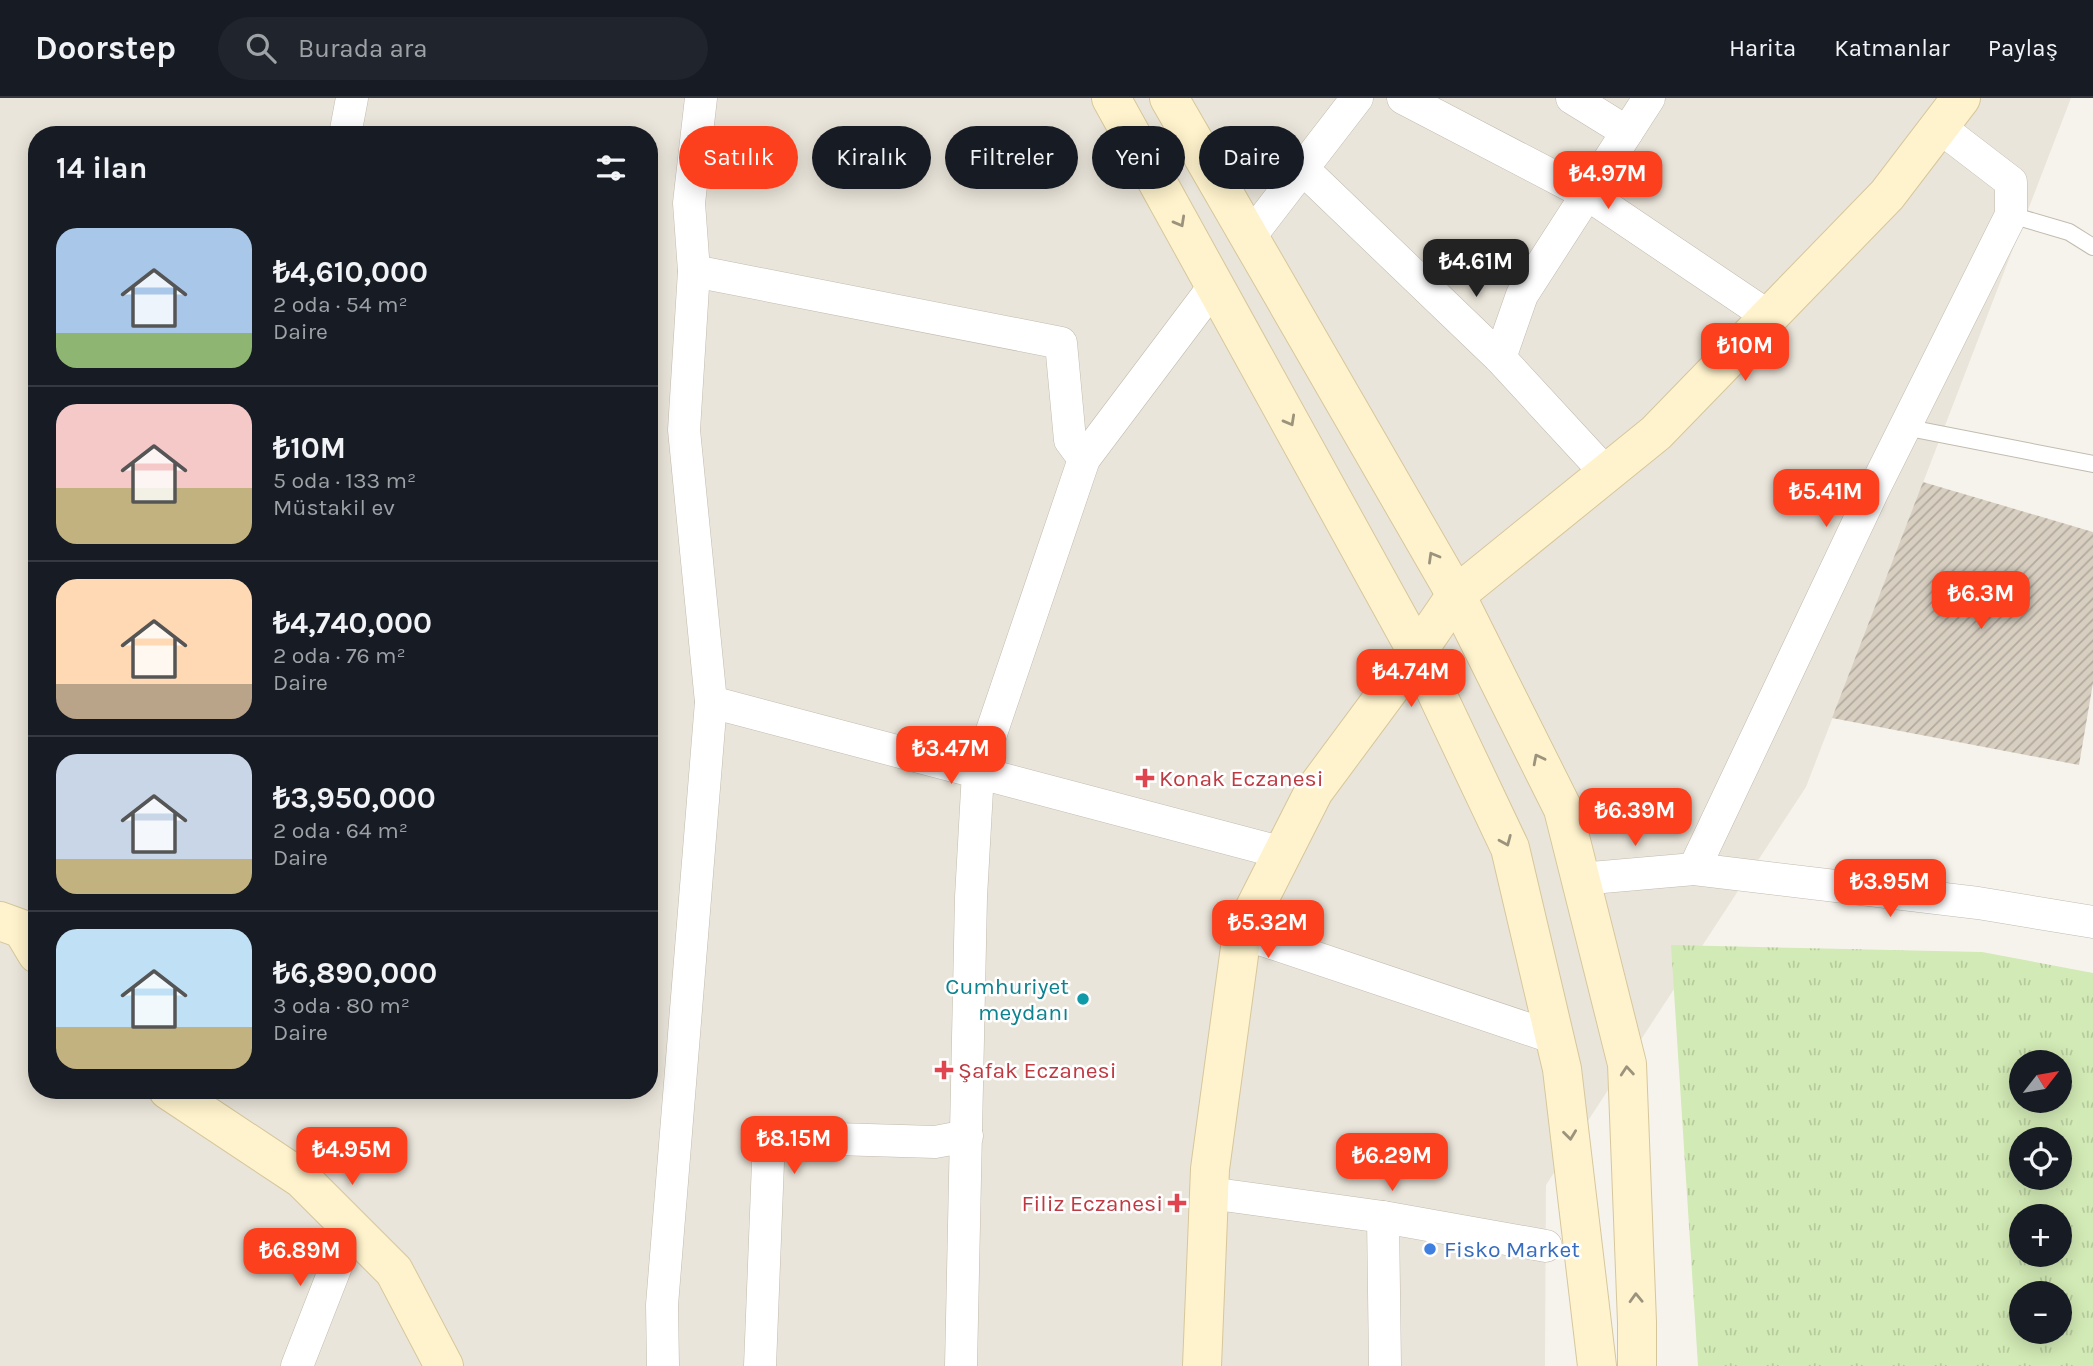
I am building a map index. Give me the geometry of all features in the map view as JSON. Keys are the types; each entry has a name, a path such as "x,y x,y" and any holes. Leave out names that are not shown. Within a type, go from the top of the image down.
{"main road":[{"path":"1111,98 1418,652 1510,848 1562,1069 1597,1366"},
{"path":"1169,98 1456,596 1563,809 1627,1064 1637,1366"},
{"path":"1202,1366 1210,1170 1242,933 1314,791 1418,652 1456,596 1656,433 1887,195 1949,112"},
{"path":"0,921 22,929 28,939"},
{"path":"182,1099 302,1179 394,1271 444,1366"}],"street":[{"path":"347,126 352,98"},
{"path":"663,1366 662,1305 711,702 684,430 694,271 689,203 701,98"},
{"path":"1304,168 1357,98"},
{"path":"1403,98 1587,194 1768,316"},
{"path":"1572,98 1628,132"},
{"path":"1500,358 1522,295 1649,98"},
{"path":"1694,869 1904,427 2011,215 2011,182 1949,112"},
{"path":"1304,170 1500,358 1606,473"},
{"path":"1249,238 1287,189"},
{"path":"694,271 1061,343 1070,440 1084,459"},
{"path":"961,1366 971,897 978,772 1084,459 1215,285"},
{"path":"711,702 1283,853"},
{"path":"1580,879 1694,869 1978,903 2093,922"},
{"path":"1242,933 1555,1038"},
{"path":"760,1366 769,1137 935,1142 967,1136"},
{"path":"1209,1193 1383,1217 1546,1246"},
{"path":"1383,1217 1385,1366"},
{"path":"298,1366 351,1228"}],"lane":[{"path":"2011,215 2069,232 2093,247"},
{"path":"1904,427 2093,464"}],"shaded area":[{"path":"0,98 2071,98 1806,787 1546,1185 1545,1366 0,1366"}],"green space":[{"path":"1671,945 1982,952 2093,973 2093,1366 1698,1366"}],"building":[{"path":"1923,482 2093,532 2093,683 2079,765 1832,718"}],"place":[{"name":"Konak Eczanesi","path":"1145,778"},
{"name":"Cumhuriyet meydanı","path":"1083,999"},
{"name":"Şafak Eczanesi","path":"944,1070"},
{"name":"Filiz Eczanesi","path":"1177,1203"},
{"name":"Fisko Market","path":"1430,1249"}]}
